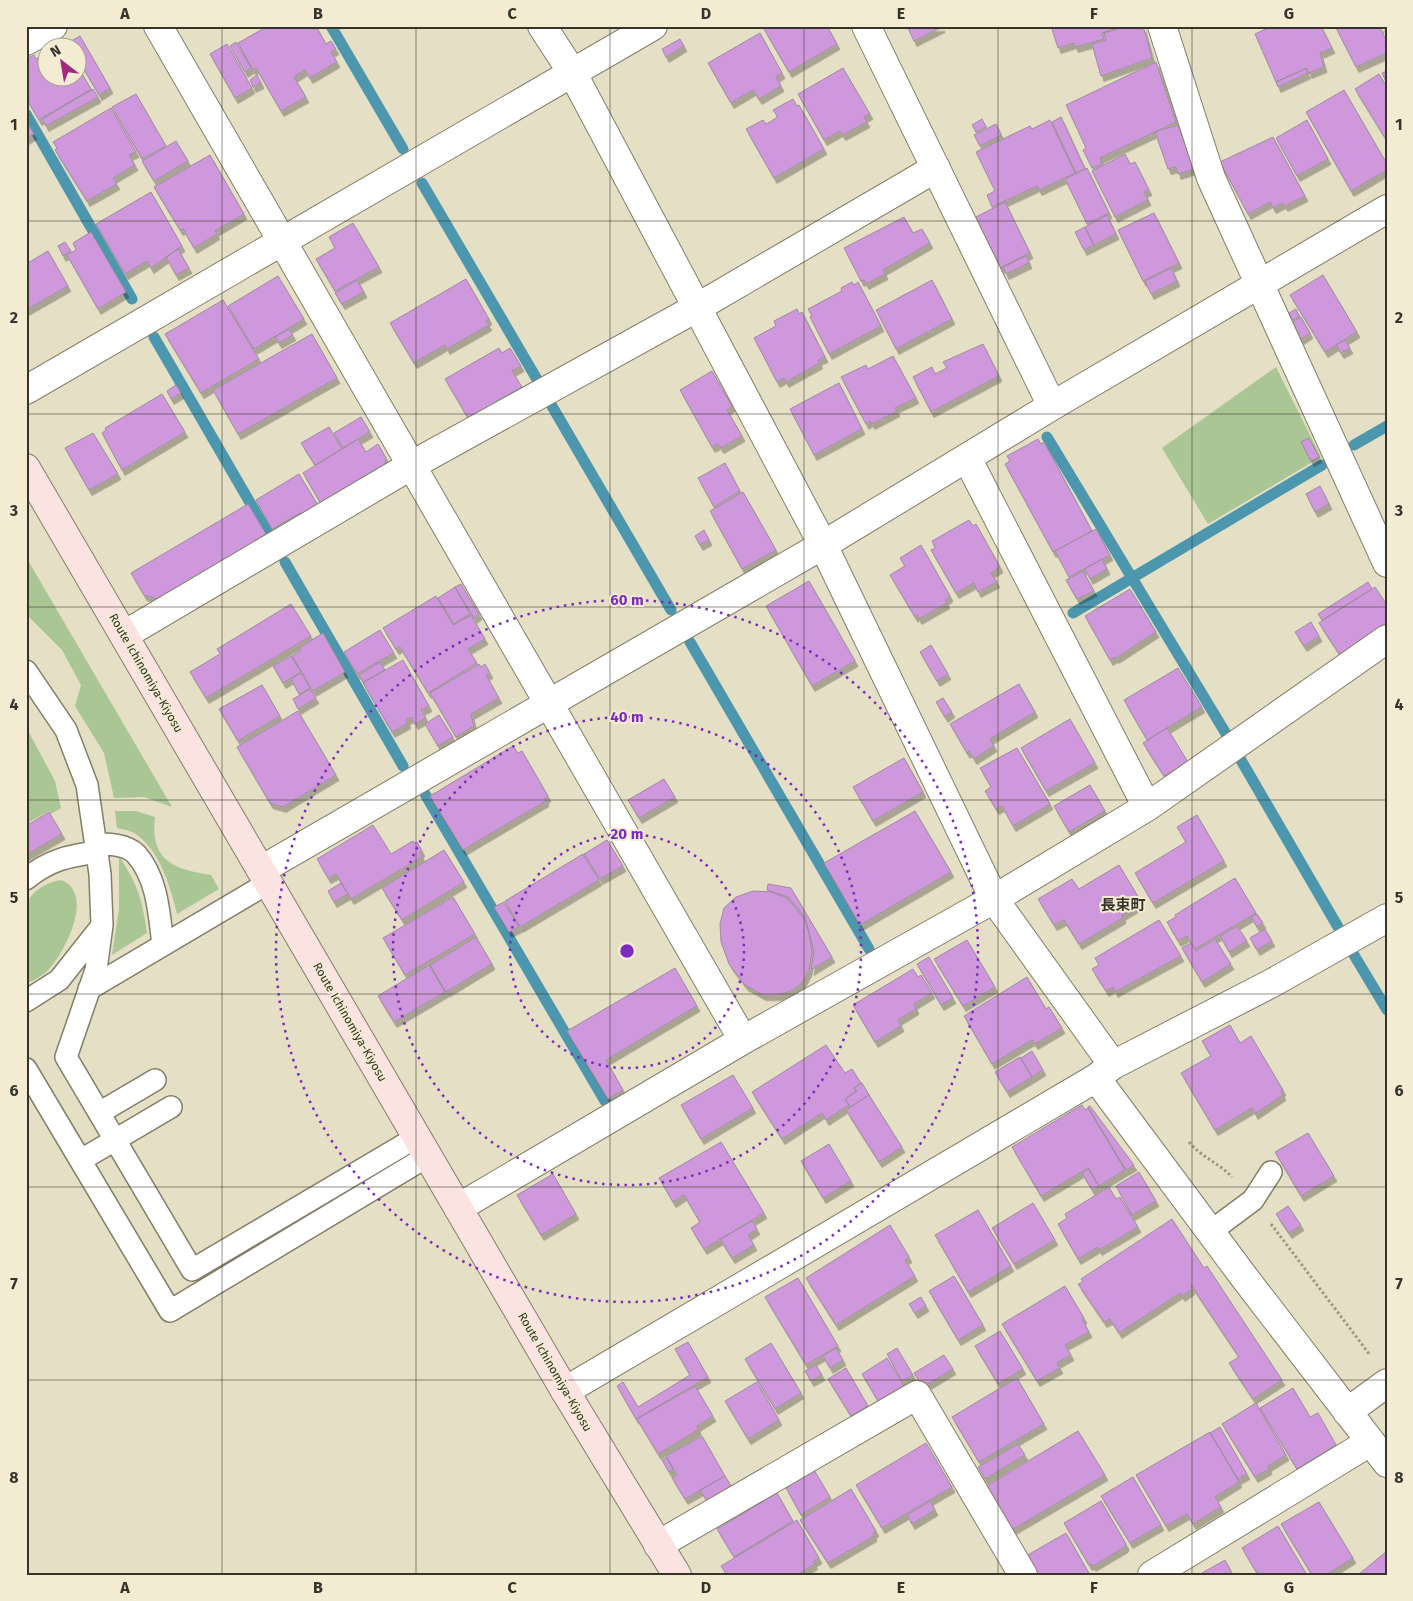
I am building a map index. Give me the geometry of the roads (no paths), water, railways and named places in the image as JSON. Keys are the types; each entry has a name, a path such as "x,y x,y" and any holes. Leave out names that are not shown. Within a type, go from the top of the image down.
{"main road":[{"name":"Route Ichinomiya-Kiyosu","path":"26,468 565,1391 677,1575"}],"street":[{"path":"26,41 53,26"},
{"path":"158,26 743,1040"},
{"path":"542,26 572,72 823,546 994,899 1210,1232 1346,1412 1379,1452 1152,1575"},
{"path":"26,390 653,26"},
{"path":"866,26 1052,406"},
{"path":"1162,26 1211,178 1387,563"},
{"path":"124,636 412,465 698,307 936,168"},
{"path":"265,876 548,703 823,546 1052,406 1387,209"},
{"path":"967,458 1146,807"},
{"path":"458,1208 743,1040 994,899 1146,807 1387,640"},
{"path":"565,1391 1105,1071 1272,983 1387,918"},
{"path":"1346,1412 1387,1383"},
{"path":"658,1545 916,1395 1023,1575"}],"lane":[{"path":"26,671 66,730 88,785 96,848 102,925 96,970 66,1057 192,1270 423,1147"},
{"path":"26,879 39,868 66,856 96,848 117,845 135,853 156,889 163,945"},
{"path":"89,989 163,945 265,876"},
{"path":"26,1001 59,980 102,925"},
{"path":"26,1069 170,1311 423,1147"},
{"path":"99,1113 155,1080"},
{"path":"81,1160 171,1107"},
{"path":"1210,1232 1253,1200 1271,1172"}],"waterway":[{"path":"331,26 403,149"},
{"path":"26,114 132,299"},
{"path":"422,183 538,381"},
{"path":"154,337 270,537"},
{"path":"549,401 671,610"},
{"path":"1354,445 1387,426"},
{"path":"1047,437 1228,737"},
{"path":"1073,613 1322,465"},
{"path":"285,562 403,766"},
{"path":"690,642 869,949"},
{"path":"1238,755 1338,927"},
{"path":"425,794 605,1101"},
{"path":"1354,955 1387,1010"}],"district":[{"name":"長束町","path":"1123,905"}]}
